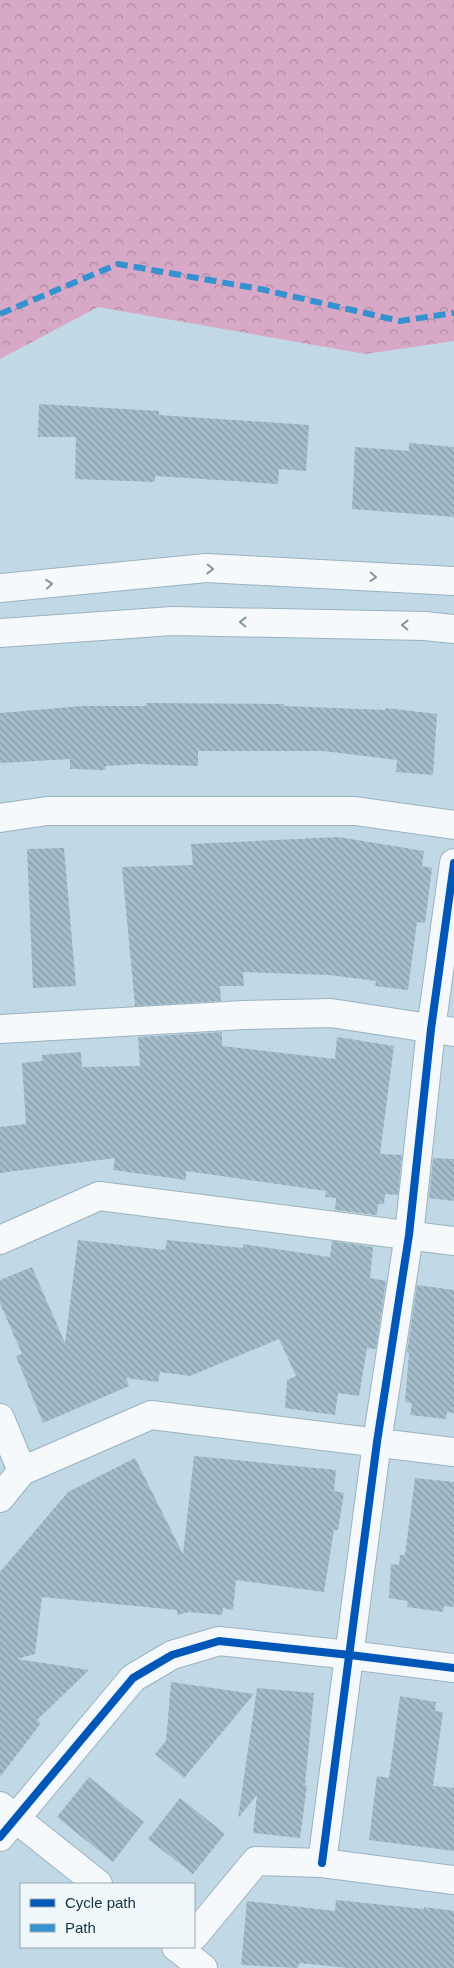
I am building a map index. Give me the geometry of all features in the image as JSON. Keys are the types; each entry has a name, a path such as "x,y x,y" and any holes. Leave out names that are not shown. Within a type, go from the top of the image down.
{"street":[{"path":"0,588 206,568 454,582"},
{"path":"0,633 173,621 426,626 454,629"},
{"path":"0,818 48,811 355,810 454,825"},
{"path":"322,1863 377,1442 442,1030 454,863"},
{"path":"0,1029 214,1017 331,1013 442,1030"},
{"path":"0,1240 100,1196 454,1241"},
{"path":"0,1498 22,1471 151,1415 454,1452"},
{"path":"0,1418 22,1471"},
{"path":"97,1883 5,1821 133,1678 172,1655 219,1641 454,1668"},
{"path":"195,1932 256,1861 322,1863 454,1880"},
{"path":"186,1948 202,1968"}],"green space":[{"path":"0,0 454,0 454,341 365,354 98,307 0,359"}],"building":[{"path":"39,404 159,411 159,415 309,425 306,471 279,469 278,484 155,476 155,482 75,479 76,437 38,437"},
{"path":"409,443 454,447 454,517 352,509 355,447 409,451"},
{"path":"146,703 284,704 284,706 385,710 386,708 437,714 433,775 396,772 397,760 323,751 198,751 198,766 138,764 106,766 105,770 70,769 70,759 0,763 0,713 82,706 146,706"},
{"path":"338,837 424,851 422,866 432,868 425,923 417,922 408,990 375,986 376,981 329,975 243,972 244,986 220,986 221,1001 135,1006 122,867 193,865 191,844"},
{"path":"64,848 76,986 33,988 27,849"},
{"path":"222,1032 222,1046 335,1059 337,1037 394,1046 380,1154 402,1155 398,1195 385,1194 384,1204 378,1204 377,1215 335,1210 336,1198 325,1197 326,1191 186,1171 186,1180 113,1170 115,1158 0,1173 0,1127 26,1124 22,1063 42,1061 42,1055 81,1052 82,1067 140,1066 138,1037"},
{"path":"433,1158 454,1159 454,1201 429,1198"},
{"path":"78,1240 165,1250 167,1240 243,1248 243,1244 330,1257 332,1241 373,1247 370,1278 386,1281 376,1349 367,1348 359,1396 338,1393 335,1415 285,1408 287,1380 296,1376 279,1339 190,1376 160,1372 158,1382 126,1378 129,1386 43,1423 16,1356 22,1354 0,1303 0,1280 32,1267 65,1343"},
{"path":"417,1285 454,1290 454,1413 447,1412 446,1419 410,1415 412,1403 405,1402 409,1353 407,1352"},
{"path":"194,1456 336,1470 334,1491 344,1493 338,1530 334,1530 324,1592 236,1580 233,1610 223,1608 222,1615 189,1612 177,1615 177,1610 42,1597 35,1654 17,1659 89,1670 37,1720 41,1723 0,1777 0,1572 68,1492 135,1458 183,1554"},
{"path":"415,1478 454,1482 454,1607 444,1606 443,1612 407,1607 408,1601 389,1598 391,1564 399,1565 400,1555 405,1555"},
{"path":"171,1682 254,1694 184,1778 155,1754 166,1741"},
{"path":"257,1688 314,1693 305,1785 307,1786 300,1838 253,1833 257,1795 238,1818"},
{"path":"400,1696 436,1702 435,1711 443,1712 433,1786 454,1788 454,1851 369,1840 377,1776 389,1778"},
{"path":"89,1777 144,1822 113,1862 57,1817"},
{"path":"180,1798 225,1834 193,1874 148,1839"},
{"path":"336,1900 454,1911 454,1968 348,1968 299,1963 298,1968 241,1965 247,1901 335,1911"}],"marked path":[{"path":"0,314 118,264 260,289 400,321 454,313"}],"cycle path":[{"path":"322,1863 377,1442 409,1235 431,1029 454,863"},
{"path":"0,1837 133,1678 172,1655 219,1641 454,1668"}]}
